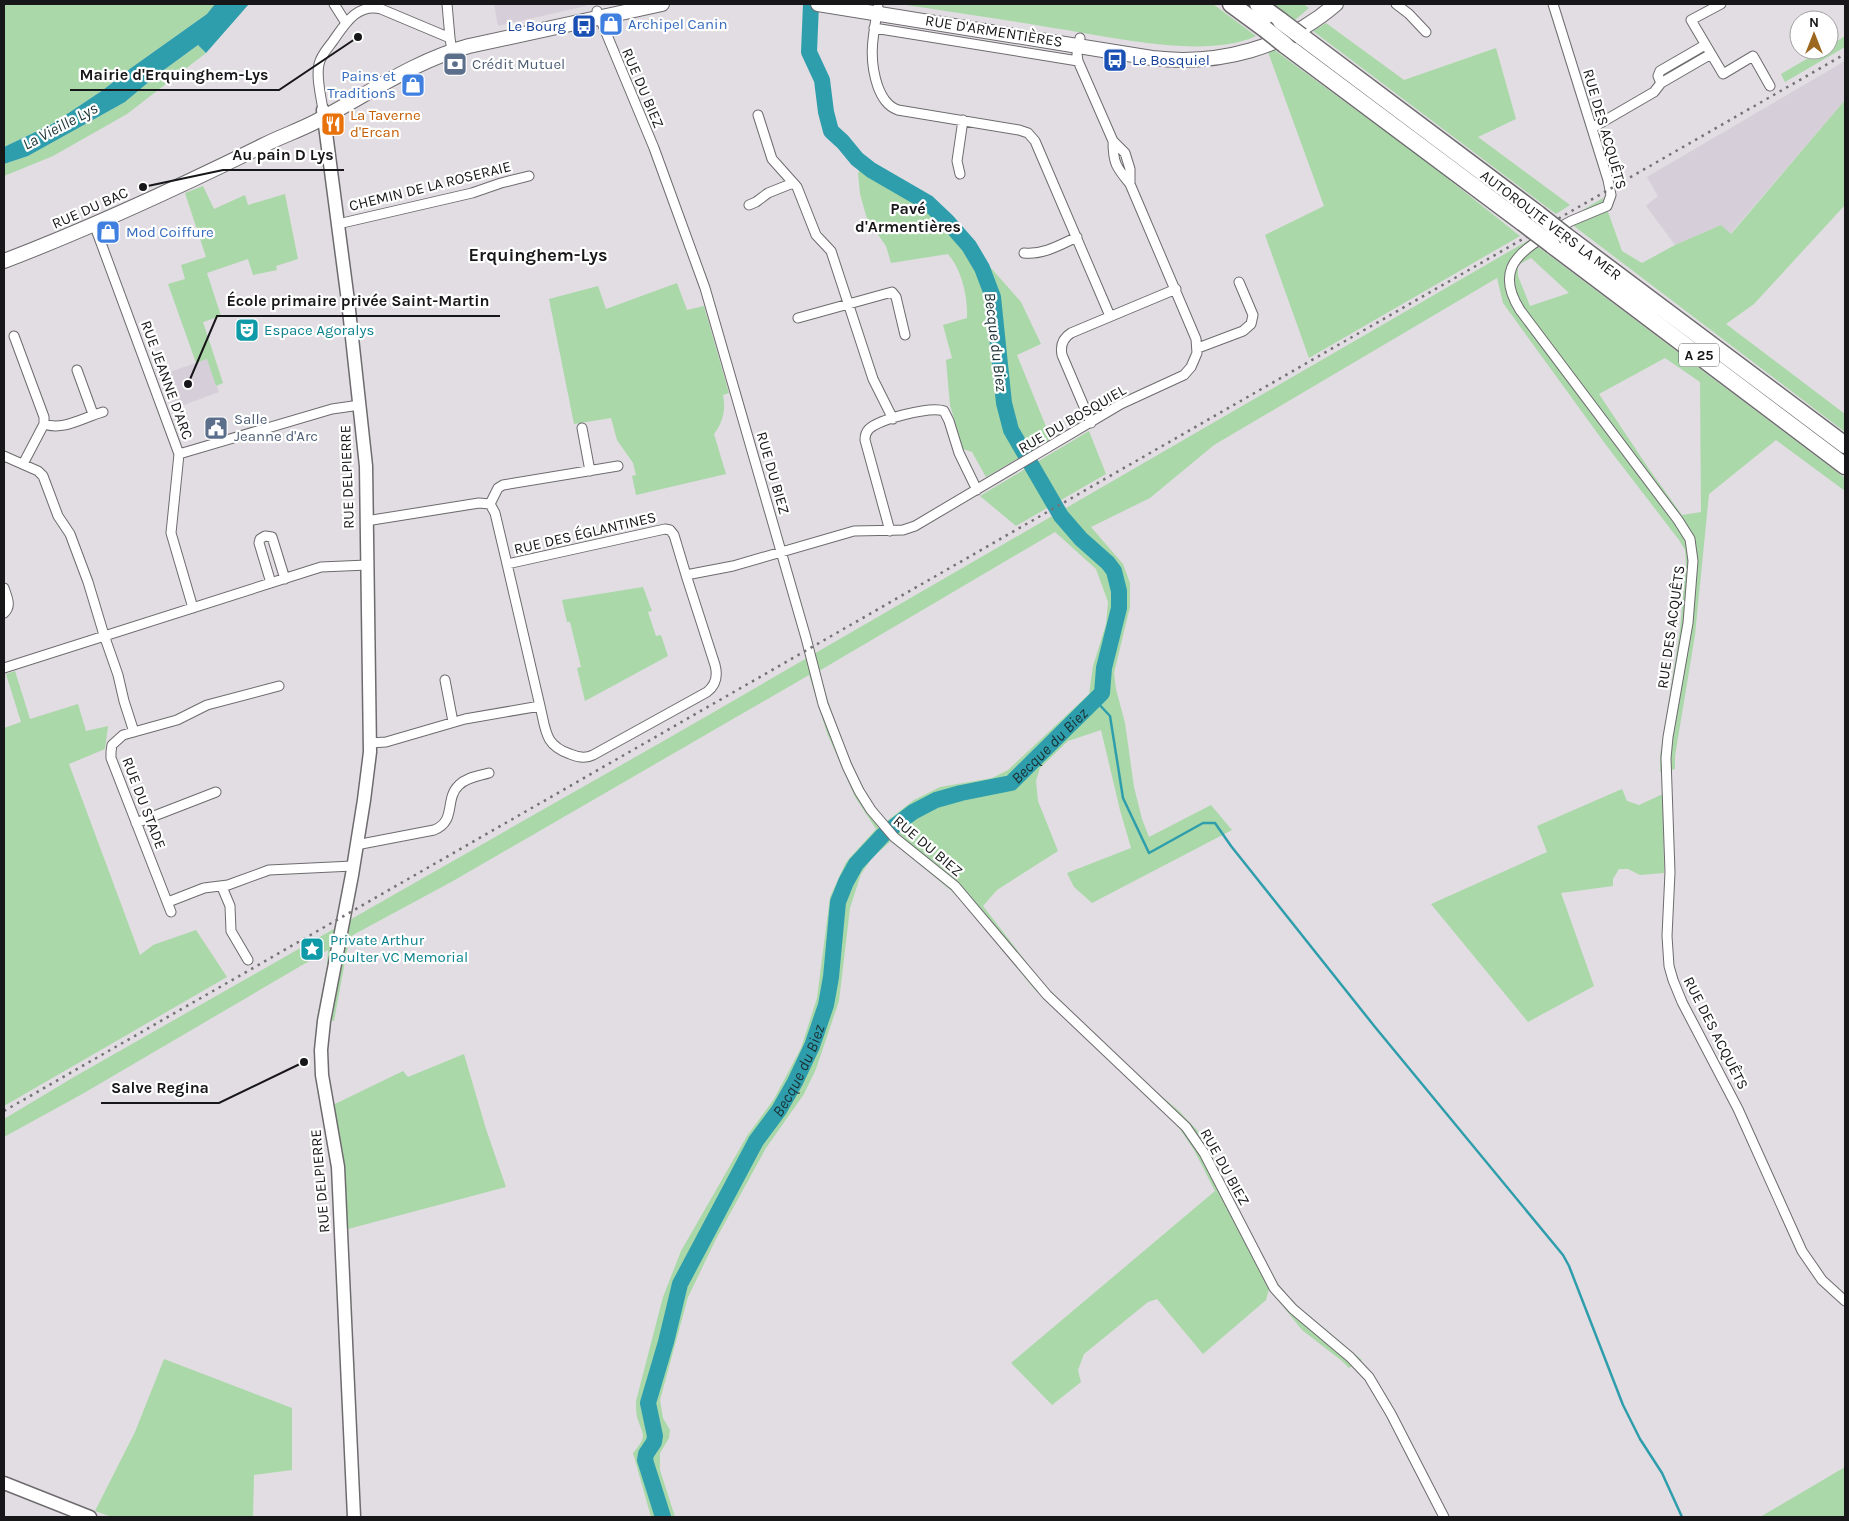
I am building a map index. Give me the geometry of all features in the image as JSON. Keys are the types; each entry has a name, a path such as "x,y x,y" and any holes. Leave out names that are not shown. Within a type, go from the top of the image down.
{"highway":[{"name":"A 25","path":"1231,4 1845,466"},
{"name":"AUTOROUTE VERS LA MER","path":"1258,4 1845,446"}],"main road":[{"path":"598,14 627,4"},
{"path":"451,44 598,14 662,4"},
{"name":"RUE D'ARMENTIÈRES","path":"818,4 878,10 1012,29 1080,42 1190,52 1221,52 1270,38 1335,4"},
{"name":"RUE D'ARMENTIÈRES","path":"859,4 878,10"},
{"name":"RUE DU BAC","path":"4,261 94,224 270,143 323,114 356,101 381,84 451,44"}],"street":[{"path":"334,4 346,23"},
{"path":"447,4 451,44"},
{"path":"1396,4 1426,32"},
{"name":"RUE DES ACQUÊTS","path":"1553,4 1592,128 1611,197 1604,208 1572,221 1523,251 1515,260 1511,270 1511,292 1520,310 1678,520 1690,539 1693,561 1690,606 1669,731 1666,764 1670,872 1667,936 1669,966 1682,1002 1735,1102 1802,1251 1822,1280 1845,1301"},
{"path":"1721,4 1691,20 1705,45 1723,74 1753,56 1770,86"},
{"path":"323,114 319,63 323,54 346,23 362,10 380,7 451,44"},
{"path":"878,10 871,51 872,68 880,92 888,104 898,110 1018,130 1031,135 1110,316"},
{"name":"RUE DU BIEZ","path":"598,14 654,148 705,288 806,638 818,688 834,733 859,791 870,810 883,826 955,886 1047,994 1186,1126 1204,1153 1274,1288 1293,1309 1350,1357 1369,1377 1391,1414 1444,1517"},
{"name":"RUE D'ARMENTIÈRES","path":"874,28 1078,60"},
{"path":"1080,42 1078,60 1113,140 1125,153 1128,162 1130,184"},
{"path":"1661,83 1658,76 1660,71 1705,45"},
{"path":"1592,128 1654,92 1661,83 1711,54"},
{"name":"RUE DELPIERRE","path":"323,114 366,460 370,743 366,789 324,1021 321,1050 322,1075 338,1176 354,1517"},
{"path":"758,115 772,159 793,182 801,195 816,234 831,251 873,379 893,418"},
{"path":"960,174 957,166 957,156 962,120"},
{"path":"1113,140 1112,154 1115,163 1130,184 1176,289 1198,348 1243,331 1251,324 1253,315 1239,282"},
{"name":"CHEMIN DE LA ROSERAIE","path":"338,224 472,193 501,182 529,176"},
{"path":"749,205 768,193 793,182"},
{"name":"RUE JEANNE D'ARC","path":"94,224 179,454 171,533 193,608"},
{"path":"1024,253 1035,254 1044,252 1076,237"},
{"path":"1091,423 1062,355 1061,347 1067,336 1176,289"},
{"path":"798,318 888,292 894,293 905,335"},
{"path":"14,336 44,417 44,424 22,464"},
{"name":"RUE DU BOSQUIEL","path":"781,553 854,531 903,530 915,526 1129,400 1184,375 1194,362 1198,348"},
{"path":"77,370 93,414"},
{"path":"179,454 332,409 360,405"},
{"path":"890,531 865,436 873,426 893,418 933,409 946,413 959,453 977,490"},
{"path":"44,424 53,427 61,426 103,412"},
{"path":"582,428 590,471"},
{"path":"4,456 38,471 43,476 60,520 70,534 88,582 134,732"},
{"path":"490,504 498,488 503,485 618,466"},
{"path":"366,522 479,503 490,504"},
{"path":"490,504 495,513 507,564"},
{"name":"RUE DES ÉGLANTINES","path":"665,529 670,530 674,535 716,670 715,683 711,689 589,757 572,755 560,750 552,744 547,736 507,564 665,529"},
{"path":"272,583 259,543 260,539 265,536 272,537 285,579"},
{"path":"686,575 726,568 781,553"},
{"path":"4,668 325,567 367,565"},
{"path":"4,588 9,602 8,608 4,613"},
{"path":"445,680 453,722"},
{"name":"RUE DU STADE","path":"171,912 112,758 112,745 116,739 123,735 178,720 206,705 279,686"},
{"path":"370,743 386,742 453,722 540,706"},
{"path":"356,845 434,830 442,826 447,819 453,794 458,786 471,778 489,773"},
{"path":"136,823 216,792"},
{"path":"168,902 207,887 222,887 270,870 353,866"},
{"path":"222,887 230,906 231,931 248,960"},
{"path":"4,1483 90,1517"}],"shaded area":[{"path":"494,4 585,4 586,6 498,26"},
{"path":"1845,61 1845,100 1730,234 1721,225 1675,245 1646,206 1658,196 1647,177"},
{"path":"207,359 219,392 173,409 168,396 165,397 158,376"}],"green space":[{"path":"4,4 215,4 207,14 103,90 52,124 4,147"},
{"path":"900,4 1213,4 1256,36 1235,43 1211,46 1156,44"},
{"path":"1273,4 1303,4 1309,8 1295,20"},
{"path":"1326,23 1404,80 1496,48 1516,119 1478,137 1570,205 1556,214 1313,31"},
{"path":"1845,36 1845,47 1839,50 1839,40"},
{"path":"198,45 206,53 127,114 53,156 4,176 4,164 28,156 125,102 157,75"},
{"path":"1273,49 1427,162 1520,236 1309,358 1265,235 1324,206 1268,52"},
{"path":"1805,60 1823,60 1785,82 1781,74"},
{"path":"1845,100 1845,205 1754,304 1726,324 1845,414 1845,432 1566,220 1603,198 1622,251 1642,263 1675,245 1721,225 1731,234"},
{"path":"869,160 925,196 936,206 1021,302 1041,344 1017,355 1051,439 986,477 972,452 963,449 950,405 946,360 952,358 943,325 967,318 965,293 960,276 953,260 948,254 891,263 886,246 867,219 860,194 858,173"},
{"path":"203,186 214,209 245,195 248,205 285,194 298,259 276,266 277,270 253,275 248,259 207,273 221,316 203,322 223,383 216,386 207,359 196,363 168,284 185,279 181,265 206,257 185,193"},
{"path":"1529,240 1845,478 1845,491 1776,440 1709,494 1695,635 1675,756 1675,769 1660,772 1660,756 1680,630 1686,564 1685,550 1503,303 1497,278 1214,445 1150,498 1091,527 1123,564 1130,583 1130,607 1114,673 1125,723 1134,787 1142,819 1149,837 1211,805 1232,830 1092,903 1074,887 1067,873 1131,848 1101,730 1068,741 1040,768 1036,781 1038,801 1058,851 997,890 983,906 1048,990 1139,1077 1179,1111 1197,1130 1276,1281 1292,1301 1362,1360 1349,1368 1302,1330 1269,1289 1266,1300 1203,1354 1157,1299 1148,1302 1084,1354 1078,1370 1081,1382 1052,1405 1011,1363 1215,1191 1194,1150 1175,1122 1035,990 960,898 891,841 872,858 861,874 850,908 839,1001 816,1069 804,1094 766,1148 716,1239 688,1297 660,1400 663,1418 670,1430 669,1438 660,1453 660,1470 675,1517 651,1517 633,1453 641,1442 643,1435 637,1417 636,1401 663,1297 681,1251 747,1136 774,1099 801,1048 817,998 830,897 846,862 876,829 855,797 827,733 809,675 453,881 353,935 348,945 334,1021 317,1019 327,966 328,950 84,1093 4,1137 4,1119 74,1077 674,735","holes":["1531,258 1569,293 1530,306 1518,276 1518,265","1665,358 1700,382 1701,512 1682,515 1599,394","1055,532 1096,569 1108,602 1106,624 1093,666 1089,694 1008,770 992,778 940,787 914,800 887,821 872,806 858,777 837,730 819,671"]},
{"path":"677,283 687,310 704,306 729,393 723,395 723,416 714,434 726,474 636,495 632,476 636,475 633,463 617,440 611,418 574,424 549,299 598,286 606,309"},
{"path":"1089,431 1106,474 1016,526 980,496"},
{"path":"643,587 652,611 648,612 656,636 661,635 668,656 585,701 577,668 581,667 570,622 567,622 562,600"},
{"path":"15,671 30,719 78,704 86,731 108,726 105,749 69,764 140,955 153,945 196,930 227,977 4,1106 4,728 21,722 6,674"},
{"path":"1622,789 1627,801 1639,805 1663,794 1664,873 1640,875 1628,869 1619,869 1613,879 1613,886 1561,893 1594,986 1528,1022 1431,904 1547,852 1537,826"},
{"path":"464,1054 486,1129 506,1187 348,1229 350,1325 332,1166 320,1104 335,1104 403,1071 408,1077"},
{"path":"164,1359 292,1408 292,1470 254,1475 253,1517 112,1517 95,1511 135,1432"},
{"path":"1845,1467 1845,1517 1760,1517"}],"water":[{"name":"La Vieille Lys","path":"215,4 249,4 206,53 198,45 157,75 125,102 28,156 4,164 4,147 52,124 103,90 207,14"}],"waterway":[{"name":"Becque du Biez","path":"663,1517 645,1460 655,1436 648,1403 666,1342 680,1284 756,1141 779,1110 812,1046 826,1005 831,977 838,902 846,882 856,864 883,835 913,812 936,800 1011,783 1102,693 1104,668 1119,608 1119,591 1114,571 1108,563 1081,539 1061,516 1011,430 1004,403 993,297 982,268 969,246 928,203 871,170 857,159 831,131 826,112 822,80 809,52 811,4"},
{"path":"1095,700 1110,716 1123,798 1149,853 1203,823 1215,823 1231,846 1375,1027 1563,1255 1623,1405 1640,1439 1662,1473 1682,1517"}],"railway":[{"path":"4,1111 1845,54"}],"place":[{"name":"Archipel Canin","path":"611,24"},
{"name":"Le Bourg","path":"584,26"},
{"name":"Mairie d'Erquinghem-Lys","path":"358,37"},
{"name":"Le Bosquiel","path":"1115,60"},
{"name":"Crédit Mutuel","path":"455,64"},
{"name":"Pains et Traditions","path":"413,85"},
{"name":"La Taverne d'Ercan","path":"333,124"},
{"name":"Au pain D Lys","path":"143,187"},
{"name":"Mod Coiffure","path":"108,232"},
{"name":"Espace Agoralys","path":"247,330"},
{"name":"École primaire privée Saint-Martin","path":"188,384"},
{"name":"Salle Jeanne d'Arc","path":"216,428"},
{"name":"Private Arthur Poulter VC Memorial","path":"312,949"},
{"name":"Salve Regina","path":"304,1062"}],"district":[{"name":"Pavé d'Armentières","path":"908,217"},
{"name":"Erquinghem-Lys","path":"538,255"}]}
